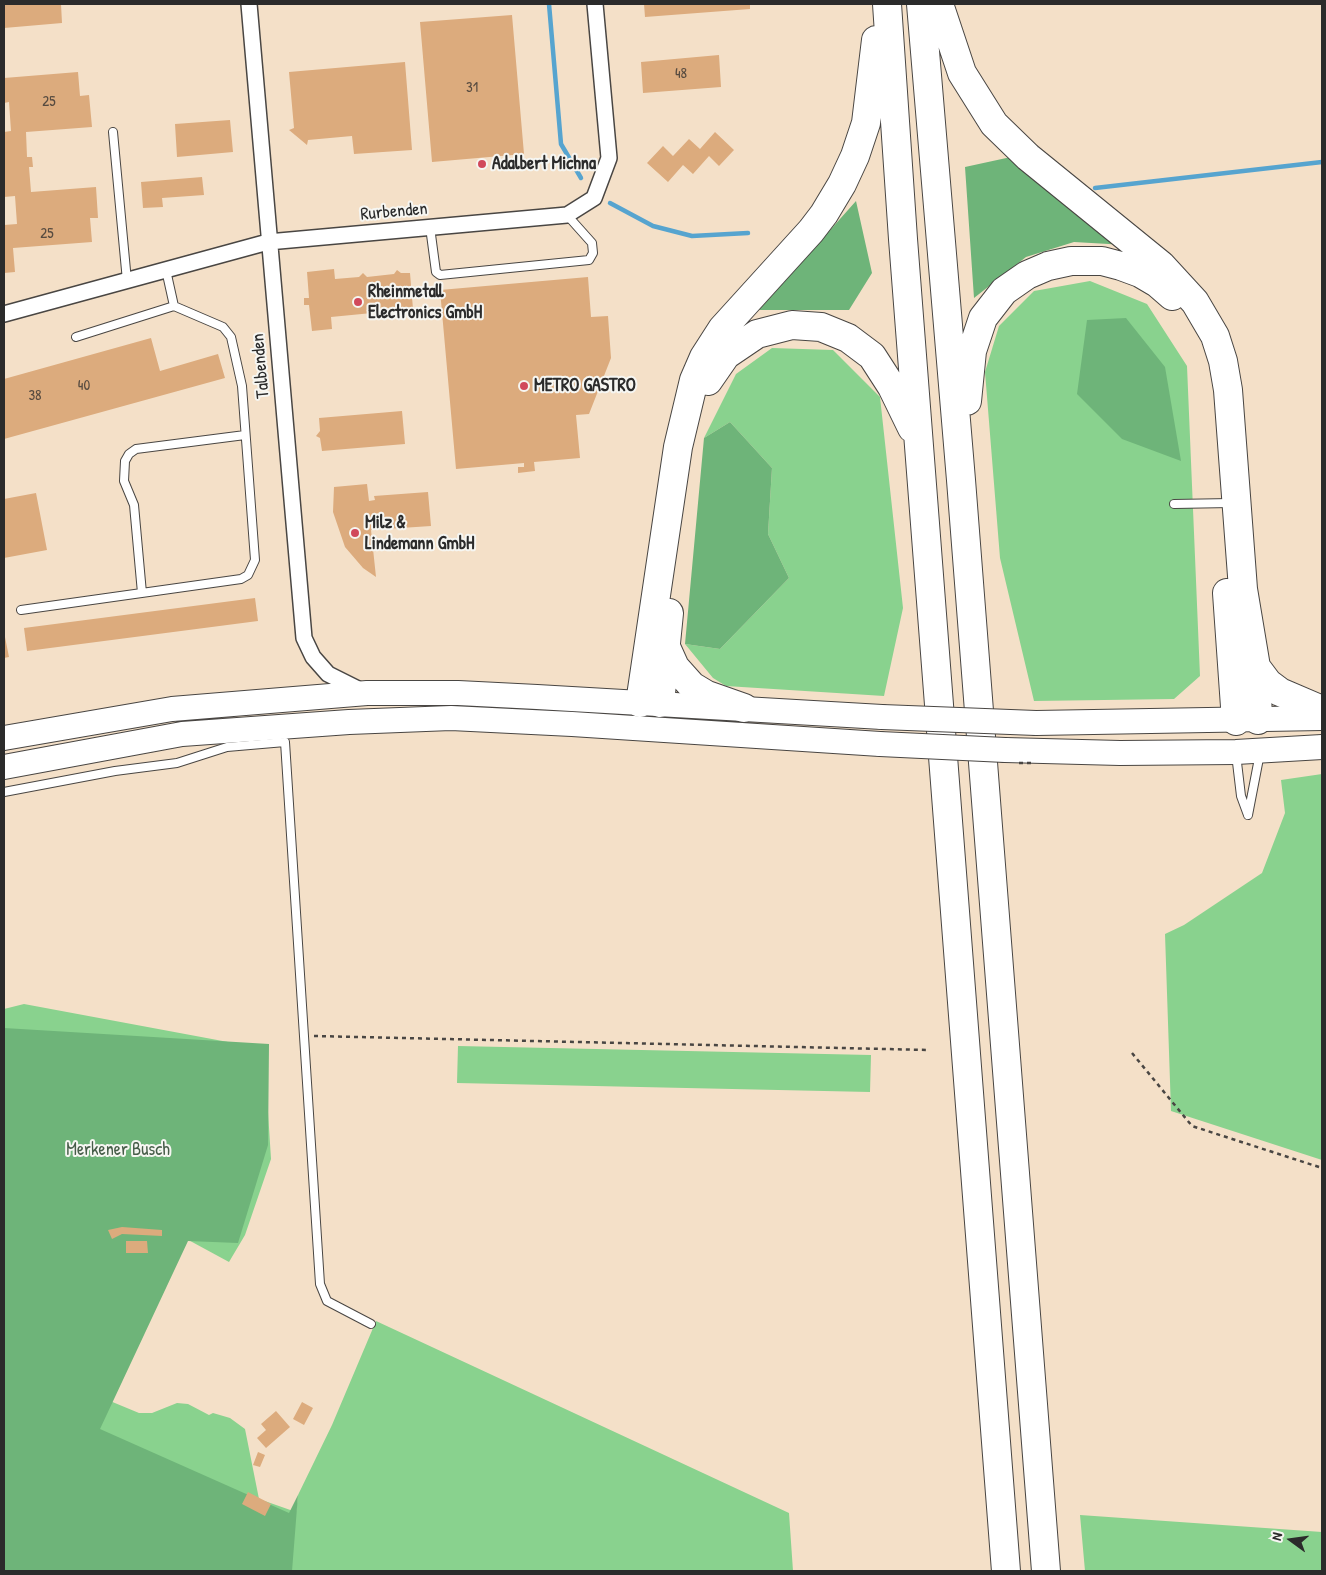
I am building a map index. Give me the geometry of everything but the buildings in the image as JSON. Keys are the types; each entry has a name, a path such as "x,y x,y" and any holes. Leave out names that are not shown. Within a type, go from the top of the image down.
{"highway":[{"path":"650,712 674,471 687,405 698,369 713,342 824,214 849,170 866,123 880,4"},
{"path":"887,4 1006,1571"},
{"path":"921,4 961,480 1046,1571"},
{"path":"939,4 962,74 994,124 1028,157 1161,265 1187,292 1205,317 1219,348 1226,375 1229,503 1247,720"},
{"path":"961,480 970,365 975,338 983,318 1004,291 1027,275 1048,266 1070,261 1102,261 1122,266 1156,283 1183,308 1190,319 1201,343 1214,390 1229,503 1256,667 1247,720"},
{"path":"650,712 666,647 692,430 708,382 718,364 735,347 757,334 792,325 822,327 839,333 865,350 879,365 919,443"},
{"path":"666,647 675,668 692,686 707,695 744,708"},
{"path":"1256,667 1268,683 1280,692 1322,710"}],"main road":[{"path":"4,738 172,709 367,694 458,693 650,712 880,744 1035,751 1236,752 1322,746"},
{"path":"4,767 182,734 349,722 451,718 744,708 882,717 1036,723 1322,718"},
{"path":"1236,752 1247,720"},
{"path":"1247,720 1260,751"}],"street":[{"name":"Talbenden","path":"249,4 268,242 304,638 313,657 328,674 367,694"},
{"name":"Rurbenden","path":"4,314 268,242 567,215 594,198 609,158 595,4"}],"lane":[{"path":"113,132 127,280"},
{"path":"430,227 436,272 440,275 589,260 593,253 592,243 567,215"},
{"path":"166,270 174,306"},
{"path":"21,610 241,579 248,575 253,568 242,386 231,337 222,327 174,306 76,337"},
{"path":"142,593 134,505 124,481 125,461 136,449 245,435"},
{"path":"1174,504 1229,503"},
{"path":"4,792 115,771 176,763 227,747 285,742 320,1284 327,1302 371,1324"},
{"path":"1236,752 1241,796 1248,815 1260,751"}],"path":[{"path":"305,1036 929,1050"},
{"path":"1132,1053 1192,1126 1322,1168"}],"green space":[{"path":"1011,157 1126,245 1074,242 1026,257 974,298 965,167"},
{"path":"856,201 872,273 849,310 759,310"},
{"path":"1090,281 1147,304 1187,366 1200,676 1174,699 1034,701 1000,558 985,372 999,326 1034,291"},
{"path":"1126,318 1165,367 1181,461 1122,439 1077,394 1087,320"},
{"path":"772,348 833,350 880,397 903,608 884,696 726,686 713,678 685,644 720,649 789,578 768,534 772,468 730,422 704,438 736,374"},
{"path":"730,422 772,468 768,534 789,578 720,649 685,644 704,438"},
{"path":"1322,774 1322,1160 1171,1111 1165,934 1184,925 1262,873 1285,813 1281,780"},
{"path":"24,1004 228,1042 265,1065 271,1159 245,1235 229,1262 170,1230 98,1396 139,1413 152,1413 177,1403 188,1404 209,1415 213,1413 230,1418 245,1429 259,1499 296,1512 298,1495 332,1425 376,1321 789,1513 793,1571 4,1571 4,1009"},
{"name":"Merkener Busch","path":"4,1028 269,1044 268,1145 238,1243 188,1241 100,1429 289,1513 298,1495 292,1571 4,1571"},
{"path":"458,1046 871,1055 870,1092 457,1083"},
{"path":"1080,1515 1322,1532 1322,1571 1085,1571"}],"waterway":[{"path":"549,4 561,144 581,178"},
{"path":"1095,188 1322,162"},
{"path":"610,203 653,226 692,236 748,233"}],"place":[{"name":"Adalbert Michna","path":"482,164"},
{"name":"Rheinmetall Electronics GmbH","path":"358,302"},
{"name":"METRO GASTRO","path":"524,386"},
{"name":"Milz & Lindemann GmbH","path":"355,533"}]}
